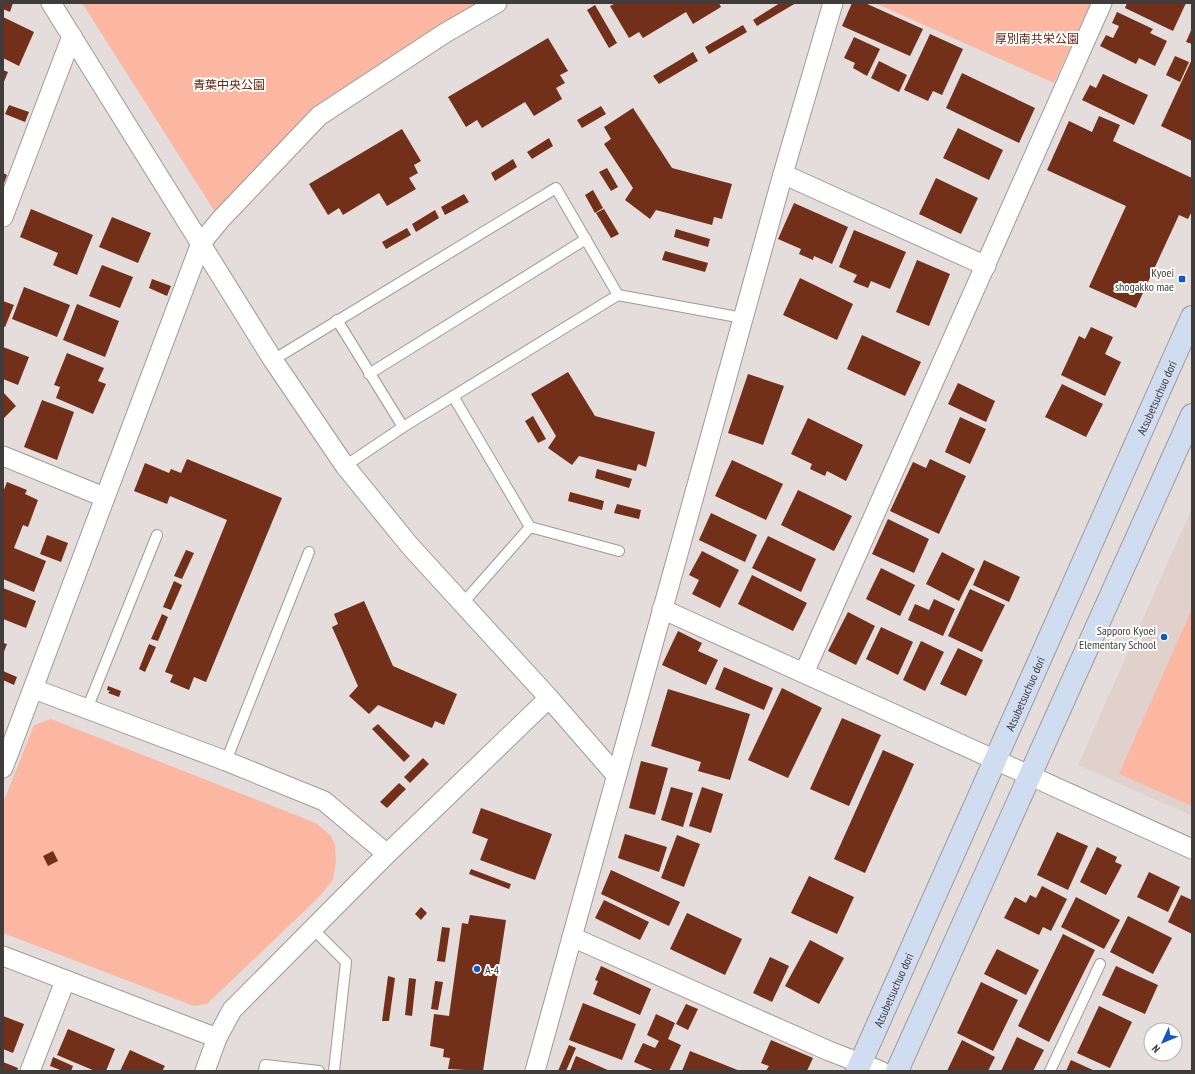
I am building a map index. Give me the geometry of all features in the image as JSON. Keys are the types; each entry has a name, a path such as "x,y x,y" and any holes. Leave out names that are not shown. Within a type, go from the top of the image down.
{"main road":[{"name":"Atsubetsuchuo dori","path":"859,1067 1192,317"},
{"path":"897,1071 1028,776 1192,415"}],"street":[{"path":"51,3 273,360 345,466 410,546 550,698 616,775"},
{"path":"3,768 201,243 221,219 319,116 445,33 497,3"},
{"path":"535,1071 783,174 833,3"},
{"path":"804,673 1102,3"},
{"path":"3,218 72,36"},
{"path":"783,174 986,266"},
{"path":"3,456 104,497"},
{"path":"662,609 1192,849"},
{"path":"34,689 226,761 324,802 387,854"},
{"path":"205,1071 217,1038 232,1010 387,854 550,698"},
{"path":"572,937 822,1048 859,1067 881,1071"},
{"path":"3,956 217,1038"},
{"path":"30,1071 65,981"}],"lane":[{"path":"273,360 556,188 618,294"},
{"path":"369,374 586,240"},
{"path":"345,466 402,427 618,294 743,318"},
{"path":"337,320 402,427"},
{"path":"453,396 530,527 619,551"},
{"path":"463,603 530,527"},
{"path":"87,710 157,535"},
{"path":"226,761 309,552"},
{"path":"313,929 346,962 334,1071"},
{"path":"1050,1071 1100,964"},
{"path":"264,1071 265,1065 319,1071"}],"shaded area":[{"name":"Sapporo Kyoei Elementary School","path":"1192,508 1192,816 1078,765"}],"green space":[{"name":"青葉中央公園","path":"82,3 484,3 438,29 215,212"},
{"name":"厚別南共栄公園","path":"875,3 1091,3 1054,83"},
{"path":"1192,609 1192,806 1119,774"},
{"path":"51,719 316,823 330,835 335,844 336,861 333,880 317,899 207,1004 194,1006 3,933 3,803 34,725"}],"building":[{"path":"3,3 13,3 10,12 3,9"},
{"path":"616,3 719,3 721,7 693,24 686,12 643,38 639,32 629,38 610,6"},
{"path":"780,3 796,3 757,26 753,20"},
{"path":"852,3 865,3 923,29 910,56 842,26"},
{"path":"1127,3 1186,3 1173,31 1125,8"},
{"path":"595,5 617,43 609,48 587,10"},
{"path":"1117,12 1153,29 1150,33 1167,41 1155,66 1139,58 1136,64 1100,46 1106,35 1113,38 1119,26 1112,23"},
{"path":"3,17 34,32 19,66 3,58"},
{"path":"743,25 747,32 709,54 705,47"},
{"path":"1192,28 1192,44 1186,42"},
{"path":"930,34 963,49 942,95 933,91 928,101 904,90"},
{"path":"854,37 880,49 867,76 853,68 855,63 844,58"},
{"path":"548,38 568,71 560,75 565,83 556,88 562,99 534,116 525,102 482,128 477,120 466,127 448,97"},
{"path":"693,52 698,61 659,84 653,76"},
{"path":"1175,56 1189,62 1180,82 1166,75"},
{"path":"1192,59 1192,141 1161,126"},
{"path":"879,61 907,75 899,92 871,78"},
{"path":"3,70 8,72 3,84"},
{"path":"962,73 1035,108 1019,143 946,108"},
{"path":"1103,74 1148,95 1134,125 1082,100 1090,85 1096,88"},
{"path":"9,105 29,112 25,122 5,114"},
{"path":"601,106 606,114 582,128 577,120"},
{"path":"633,108 672,168 732,184 722,219 714,217 712,225 656,210 650,219 625,200 633,188 604,144 611,139 604,127"},
{"path":"1099,116 1120,125 1113,141 1192,178 1192,211 1188,219 1179,215 1136,308 1089,287 1126,206 1047,170 1069,121 1092,132"},
{"path":"958,128 1003,150 989,180 943,158"},
{"path":"402,129 421,161 414,165 418,173 409,178 416,189 387,206 379,193 343,215 339,208 328,215 309,184"},
{"path":"549,138 553,146 532,159 527,152"},
{"path":"513,159 517,167 495,181 491,173"},
{"path":"607,168 618,187 611,191 599,172"},
{"path":"3,173 7,175 4,183 3,183"},
{"path":"936,178 978,198 961,234 919,214"},
{"path":"593,190 603,208 595,213 585,195"},
{"path":"464,194 469,202 445,215 441,207"},
{"path":"794,203 848,227 832,264 814,256 813,260 799,254 801,249 778,239"},
{"path":"31,209 93,235 77,275 53,265 58,253 20,237"},
{"path":"604,209 619,234 611,238 596,213"},
{"path":"435,210 439,218 416,232 412,224"},
{"path":"112,217 151,233 138,263 99,247"},
{"path":"407,228 411,235 386,249 382,242"},
{"path":"676,229 710,239 708,247 674,237"},
{"path":"854,230 906,252 890,289 871,281 868,288 853,282 857,275 839,267"},
{"path":"665,251 708,263 705,272 662,260"},
{"path":"917,260 950,274 929,326 896,312"},
{"path":"102,265 133,277 120,308 89,296"},
{"path":"800,278 853,304 837,340 783,315"},
{"path":"152,279 171,286 167,296 149,288"},
{"path":"24,287 70,305 57,337 12,319"},
{"path":"3,301 14,305 5,327 3,326"},
{"path":"77,304 119,321 105,357 63,340"},
{"path":"1091,327 1113,337 1105,354 1121,362 1105,396 1061,375 1079,336 1085,339"},
{"path":"862,335 921,362 905,396 847,369"},
{"path":"3,347 29,357 18,385 3,379"},
{"path":"67,353 104,368 98,381 106,384 93,414 56,398 60,387 54,385"},
{"path":"568,372 595,416 655,432 646,467 638,464 636,471 579,456 572,465 548,448 556,436 531,394"},
{"path":"748,374 784,386 763,445 728,433"},
{"path":"958,383 995,401 986,422 948,404"},
{"path":"1062,384 1103,404 1086,437 1045,417"},
{"path":"3,392 16,406 3,419"},
{"path":"42,400 74,412 57,460 24,447"},
{"path":"533,416 546,439 538,443 525,421"},
{"path":"960,417 986,429 970,464 945,452"},
{"path":"808,418 863,445 846,481 827,471 825,476 810,469 812,464 791,454"},
{"path":"187,459 282,498 206,682 194,677 189,690 170,682 173,675 165,672 227,520 170,496 167,504 134,491 145,463 169,473 171,469 181,473"},
{"path":"930,459 966,476 939,534 890,511 913,462 926,468"},
{"path":"732,460 783,484 766,520 715,496"},
{"path":"597,469 632,479 629,488 595,478"},
{"path":"7,482 27,490 25,494 38,500 28,527 23,525 14,548 46,561 34,592 3,579 3,492"},
{"path":"798,490 852,516 834,551 781,525"},
{"path":"570,492 604,501 602,510 568,501"},
{"path":"617,504 641,510 639,519 614,513"},
{"path":"711,513 757,535 745,562 699,540"},
{"path":"888,519 929,539 914,573 872,554"},
{"path":"47,535 68,543 61,562 40,554"},
{"path":"768,536 816,559 801,592 752,568"},
{"path":"186,550 194,553 182,579 174,576"},
{"path":"702,551 739,570 720,608 692,594 699,580 689,575"},
{"path":"942,552 975,569 959,601 926,584"},
{"path":"984,560 1020,577 1009,602 973,585"},
{"path":"881,568 915,585 900,616 866,599"},
{"path":"752,575 807,603 793,631 738,604"},
{"path":"174,581 182,585 171,610 163,607"},
{"path":"3,588 36,601 26,628 3,619"},
{"path":"970,589 1005,605 982,652 948,636"},
{"path":"934,599 955,609 943,636 908,620 915,604 929,610"},
{"path":"364,601 393,666 457,694 444,725 435,721 432,728 378,705 369,714 349,696 358,686 332,627 338,624 334,614"},
{"path":"848,612 875,626 856,665 828,651"},
{"path":"162,614 168,617 158,641 151,639"},
{"path":"881,627 913,642 898,675 866,659"},
{"path":"678,631 702,643 698,651 718,660 706,685 662,665"},
{"path":"921,641 944,652 925,691 903,680"},
{"path":"3,643 7,644 3,654"},
{"path":"149,644 156,647 145,672 139,669"},
{"path":"958,648 983,660 966,696 940,684"},
{"path":"724,667 773,688 764,710 715,689"},
{"path":"3,671 17,677 14,685 3,680"},
{"path":"108,686 121,691 119,697 108,693 110,691 107,690"},
{"path":"782,688 822,708 788,778 748,760"},
{"path":"668,689 750,714 730,780 698,771 701,762 651,746"},
{"path":"842,718 881,735 849,806 810,789"},
{"path":"378,724 410,756 404,762 372,729"},
{"path":"883,750 914,764 865,873 834,859"},
{"path":"423,758 429,764 410,783 404,777"},
{"path":"641,761 668,768 655,815 629,808"},
{"path":"399,783 406,789 387,808 380,802"},
{"path":"671,787 693,793 683,827 661,820"},
{"path":"702,787 723,794 711,833 689,826"},
{"path":"481,808 552,834 535,880 480,860 488,839 472,833"},
{"path":"1057,832 1088,846 1068,890 1037,875"},
{"path":"625,834 667,847 659,872 618,858"},
{"path":"677,835 700,844 684,887 661,878"},
{"path":"1097,847 1117,857 1115,862 1122,865 1106,895 1080,882"},
{"path":"53,851 58,861 48,866 43,856"},
{"path":"471,869 511,884 509,889 469,874"},
{"path":"611,870 680,902 669,926 601,894"},
{"path":"1149,872 1180,887 1168,912 1137,897"},
{"path":"809,876 854,897 837,934 791,913"},
{"path":"1042,886 1067,899 1051,931 1043,927 1039,935 1004,918 1015,897 1026,903 1030,895 1036,898"},
{"path":"1181,895 1192,900 1192,934 1168,922"},
{"path":"1076,897 1120,920 1104,949 1061,927"},
{"path":"604,900 649,922 640,940 595,918"},
{"path":"421,907 427,913 421,920 415,914"},
{"path":"687,913 742,939 725,975 670,949"},
{"name":"A-4","path":"470,915 506,920 483,1071 448,1069 450,1058 443,1057 444,1049 430,1046 434,1014 449,1016 462,923 468,924"},
{"path":"1128,916 1172,938 1153,974 1110,952"},
{"path":"442,927 450,928 445,962 437,961"},
{"path":"1063,934 1095,950 1049,1042 1018,1026"},
{"path":"810,940 844,958 819,1004 785,986"},
{"path":"997,949 1039,970 1026,995 984,974"},
{"path":"770,957 789,966 772,1002 753,993"},
{"path":"601,966 651,989 640,1015 593,994 598,981 595,980"},
{"path":"1116,966 1158,985 1145,1014 1102,995"},
{"path":"388,976 395,978 389,1021 382,1021"},
{"path":"409,978 416,979 412,1016 405,1015"},
{"path":"435,981 443,982 438,1010 431,1009"},
{"path":"981,982 1018,1000 993,1051 957,1033"},
{"path":"583,1003 636,1024 622,1060 569,1040"},
{"path":"686,1004 698,1009 688,1030 676,1024"},
{"path":"1099,1006 1132,1022 1110,1068 1077,1053"},
{"path":"656,1014 675,1023 668,1039 681,1045 669,1071 655,1071 634,1062 643,1043 655,1048 659,1041 647,1035"},
{"path":"3,1016 24,1024 13,1053 3,1049"},
{"path":"68,1029 115,1049 106,1071 95,1071 57,1055"},
{"path":"1017,1037 1044,1050 1033,1071 1001,1071"},
{"path":"771,1040 813,1058 807,1071 766,1071 769,1066 761,1063"},
{"path":"962,1040 995,1057 988,1071 947,1071"},
{"path":"569,1045 576,1048 566,1071 558,1071"},
{"path":"130,1050 165,1066 162,1071 120,1071"},
{"path":"690,1051 740,1071 682,1071"},
{"path":"576,1056 610,1071 570,1071"},
{"path":"53,1057 73,1066 71,1071 63,1071 50,1066"},
{"path":"1071,1060 1095,1071 1066,1071"},
{"path":"3,1062 18,1068 17,1071 3,1071"}],"place":[{"name":"Kyoei shogakko mae","path":"1182,279"},
{"name":"Sapporo Kyoei Elementary School","path":"1164,637"},
{"name":"A-4","path":"477,969"}]}
